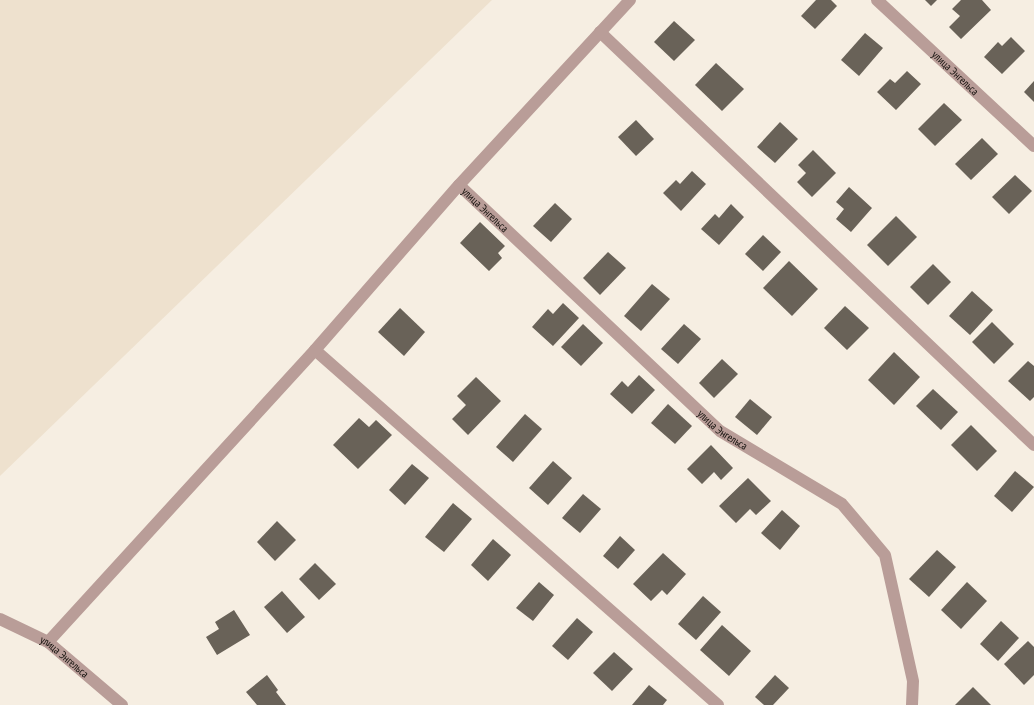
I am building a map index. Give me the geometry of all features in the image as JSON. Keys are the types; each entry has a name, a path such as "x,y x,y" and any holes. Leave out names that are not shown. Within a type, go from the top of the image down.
{"street":[{"path":"48,642 315,350 459,185 630,0"},
{"name":"улица Энгельса","path":"877,0 1034,146"},
{"path":"600,32 1034,445"},
{"name":"улица Энгельса","path":"459,185 720,431 842,504 884,555 913,681 912,705"},
{"path":"315,350 718,705"},
{"name":"улица Энгельса","path":"0,619 48,642 122,705"}],"shaded area":[{"path":"0,0 492,0 0,476"}],"building":[{"path":"816,0 831,0 837,6 815,29 801,16"},
{"path":"925,0 937,0 931,6"},
{"path":"961,0 982,0 991,10 961,39 949,27 960,16 952,9"},
{"path":"674,21 695,40 674,61 654,42"},
{"path":"865,33 883,48 859,76 841,60"},
{"path":"1011,37 1025,51 1002,74 984,57 998,42 1002,46"},
{"path":"716,63 744,89 722,111 695,85"},
{"path":"907,71 921,84 896,110 877,92 890,79 895,83"},
{"path":"1034,81 1034,102 1024,92"},
{"path":"944,103 962,120 935,146 918,129"},
{"path":"636,120 654,139 636,156 618,137"},
{"path":"780,122 798,139 775,163 757,147"},
{"path":"982,138 998,154 971,180 955,164"},
{"path":"813,150 836,173 812,197 797,182 806,173 798,165"},
{"path":"692,171 706,184 681,211 663,193 676,180 680,184"},
{"path":"1015,175 1032,191 1009,214 992,197"},
{"path":"849,187 872,208 851,232 836,219 844,209 836,202"},
{"path":"555,203 572,219 551,242 533,226"},
{"path":"731,204 744,217 719,245 701,229 715,214 719,218"},
{"path":"896,216 917,237 888,266 867,245"},
{"path":"480,222 505,246 498,253 502,258 489,271 460,243"},
{"path":"763,235 781,252 763,271 745,254"},
{"path":"608,252 626,268 600,295 583,278"},
{"path":"789,261 818,289 792,316 763,288"},
{"path":"933,264 951,282 928,305 910,287"},
{"path":"652,284 670,299 641,331 624,316"},
{"path":"972,291 993,310 970,335 949,316"},
{"path":"563,303 579,318 553,346 532,327 548,309 553,314"},
{"path":"845,306 869,328 847,350 824,328"},
{"path":"400,308 425,332 404,356 378,332"},
{"path":"992,322 1014,344 994,364 972,342"},
{"path":"583,324 603,343 581,366 561,347"},
{"path":"684,324 701,339 678,364 661,349"},
{"path":"894,352 920,377 894,405 868,380"},
{"path":"722,359 738,374 714,398 699,383"},
{"path":"1028,361 1034,366 1034,397 1030,401 1008,381"},
{"path":"639,375 655,390 632,414 610,394 622,381 628,387"},
{"path":"476,377 501,401 468,435 452,419 466,405 457,396"},
{"path":"933,389 958,412 941,430 916,406"},
{"path":"750,399 772,417 757,435 735,417"},
{"path":"668,404 692,426 675,444 651,423"},
{"path":"525,414 542,429 513,462 496,447"},
{"path":"359,418 369,427 376,420 392,435 358,469 333,445"},
{"path":"971,425 997,451 977,471 951,445"},
{"path":"711,445 733,468 721,480 714,472 702,484 687,469"},
{"path":"553,461 572,478 548,505 529,488"},
{"path":"412,464 429,478 405,505 389,490"},
{"path":"1015,471 1034,487 1012,512 994,496"},
{"path":"748,478 771,501 756,515 750,509 736,523 719,506"},
{"path":"583,494 601,509 580,533 562,518"},
{"path":"453,503 472,519 444,552 425,537"},
{"path":"782,510 800,526 780,550 761,533"},
{"path":"277,521 296,540 275,561 257,542"},
{"path":"620,536 635,550 618,569 603,556"},
{"path":"493,539 511,555 488,581 471,565"},
{"path":"937,550 956,567 929,597 909,579"},
{"path":"663,553 686,574 667,595 662,590 651,601 633,584"},
{"path":"315,563 336,584 319,600 299,579"},
{"path":"539,582 554,595 533,621 516,608"},
{"path":"967,582 987,601 961,629 941,610"},
{"path":"282,591 305,617 287,633 264,607"},
{"path":"703,596 721,612 696,640 678,624"},
{"path":"234,610 250,635 217,655 206,637 219,629 215,622"},
{"path":"577,618 593,632 568,660 552,646"},
{"path":"1001,621 1019,638 998,661 980,644"},
{"path":"722,625 751,651 729,676 700,650"},
{"path":"1028,641 1034,647 1034,675 1024,685 1004,664"},
{"path":"614,652 633,669 612,691 593,673"},
{"path":"267,675 278,690 276,692 286,705 257,705 246,692"},
{"path":"775,675 789,688 773,705 764,705 755,697"},
{"path":"649,685 667,700 663,705 632,705"},
{"path":"973,687 991,705 955,705"}]}
